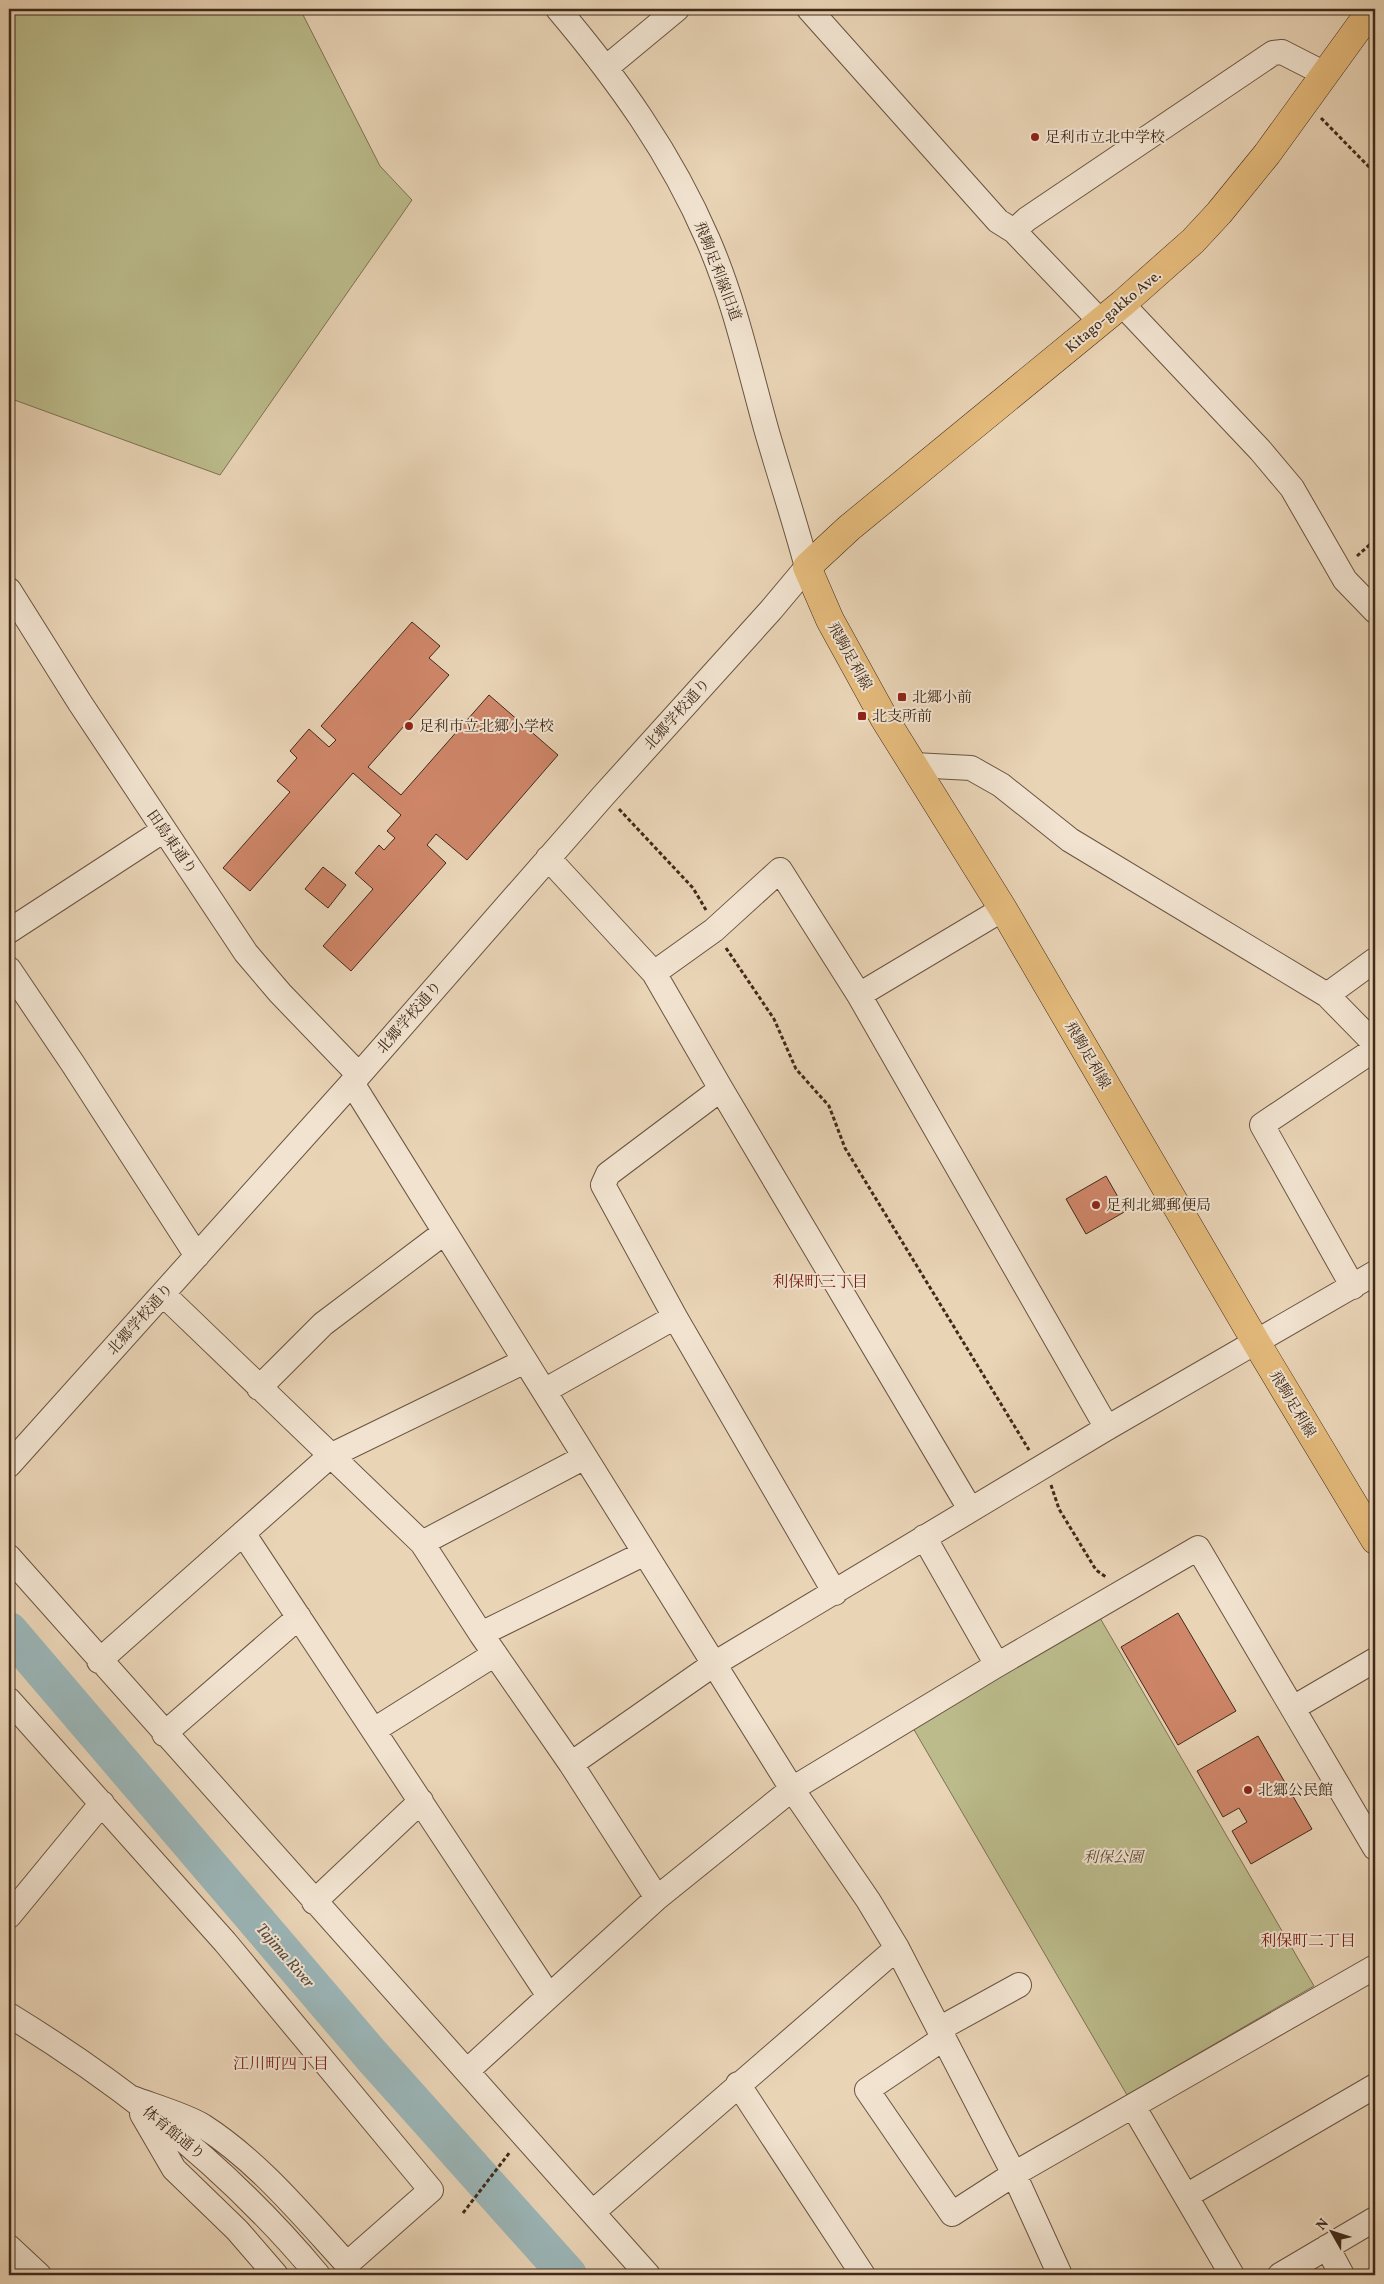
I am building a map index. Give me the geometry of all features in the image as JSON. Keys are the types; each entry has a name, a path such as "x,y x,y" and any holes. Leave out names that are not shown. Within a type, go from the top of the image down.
{"main road":[{"name":"Kitago-gakko Ave.","path":"807,567 849,528 1101,322 1168,264 1219,213 1267,154 1325,74 1362,13"},
{"name":"飛駒足利線","path":"807,567 830,620 884,718 1003,909 1256,1342 1375,1540"}],"street":[{"name":"飛駒足利線旧道","path":"558,9 607,67 657,141 698,218 724,278 807,567"},
{"path":"607,67 678,9"},
{"path":"809,9 998,221 1014,231 1101,322"},
{"path":"1014,231 1027,219 1273,53 1282,52 1325,74"},
{"path":"1122,304 1265,456 1292,488 1345,580 1375,612"},
{"name":"北郷学校通り","path":"9,1465 355,1079 548,858 771,610 807,567"},
{"name":"田島東通り","path":"9,590 137,790 246,953 355,1079 445,1232 792,1789 868,1900 898,1948 1014,2174 1060,2275"},
{"path":"914,765 971,768 1001,785 1070,840 1327,995 1375,1044"},
{"path":"9,931 164,830"},
{"path":"548,858 654,973 970,1509"},
{"path":"654,973 714,930 780,870 859,995 1107,1428"},
{"path":"859,995 1003,909"},
{"path":"1327,995 1375,960"},
{"path":"9,969 73,1064 196,1256"},
{"path":"1352,1287 1262,1125 1375,1049"},
{"path":"721,1089 608,1174 603,1185 675,1317 836,1593"},
{"path":"259,1388 324,1324 445,1232"},
{"path":"571,1764 714,1664 836,1593 970,1509 1375,1273"},
{"path":"163,1294 422,1543 494,1654 571,1764 657,1898"},
{"path":"544,1391 675,1317"},
{"path":"100,1661 330,1456 525,1361"},
{"path":"422,1543 585,1456"},
{"path":"243,1533 549,1996"},
{"path":"924,1537 997,1665"},
{"path":"467,2071 657,1898 792,1789 997,1665 1198,1548 1375,1848"},
{"path":"481,1634 645,1553"},
{"path":"9,1557 164,1734 648,2275"},
{"path":"164,1734 299,1617"},
{"path":"374,1730 494,1654"},
{"path":"1293,1708 1375,1660"},
{"path":"11,1708 102,1803 225,1942 431,2190 347,2264 284,2195 235,2148 201,2125 132,2098"},
{"path":"314,1902 420,1801"},
{"path":"11,1910 102,1803"},
{"path":"592,2212 738,2084 898,1948"},
{"path":"1019,1986 942,2034 867,2090 952,2214 1014,2174 1375,1967"},
{"name":"体育館通り","path":"9,2015 132,2098 188,2143 254,2203 318,2275"},
{"path":"738,2084 863,2275"},
{"path":"1186,2196 1375,2086"},
{"path":"132,2098 174,2169 237,2230 276,2275"},
{"path":"1133,2106 1232,2275"},
{"path":"1280,2275 1375,2219"},
{"path":"9,2247 39,2275"},
{"path":"1327,2247 1342,2275"}],"path":[{"path":"1302,104 1322,119 1375,173"},
{"path":"619,809 693,888 707,910 714,930 774,1019 796,1069 829,1106 845,1148 1053,1488 1059,1509 1096,1570 1112,1581 1112,1598"},
{"path":"463,2213 523,2134"}],"green space":[{"path":"9,9 300,9 380,166 412,200 220,475 9,398"},
{"name":"利保公園","path":"1100,1618 1314,1986 1127,2095 913,1728"}],"building":[{"path":"412,622 440,646 429,658 449,675 368,767 401,795 489,695 558,755 467,860 436,834 427,845 446,863 351,971 323,946 373,889 355,873 379,845 384,850 395,838 387,831 401,815 353,773 250,891 223,868 290,792 277,781 297,758 290,751 309,729 329,747 336,740 321,726"},
{"path":"323,867 346,885 328,908 305,889"},
{"name":"足利北郷郵便局","path":"1106,1176 1126,1211 1086,1234 1066,1199"},
{"path":"1178,1613 1236,1711 1178,1745 1121,1647"},
{"name":"北郷公民館","path":"1258,1736 1312,1829 1251,1864 1232,1831 1247,1822 1239,1808 1223,1817 1197,1771"}],"waterway":[{"name":"Tajima River","path":"9,1631 371,2055 568,2275"}],"place":[{"name":"足利市立北中学校","path":"1035,137"},
{"name":"北郷小前","path":"902,697"},
{"name":"北支所前","path":"862,716"},
{"name":"足利市立北郷小学校","path":"409,726"},
{"name":"足利北郷郵便局","path":"1096,1205"},
{"name":"北郷公民館","path":"1248,1790"}],"district":[{"name":"利保町三丁目","path":"820,1281"},
{"name":"利保町二丁目","path":"1308,1940"},
{"name":"江川町四丁目","path":"281,2063"}]}
